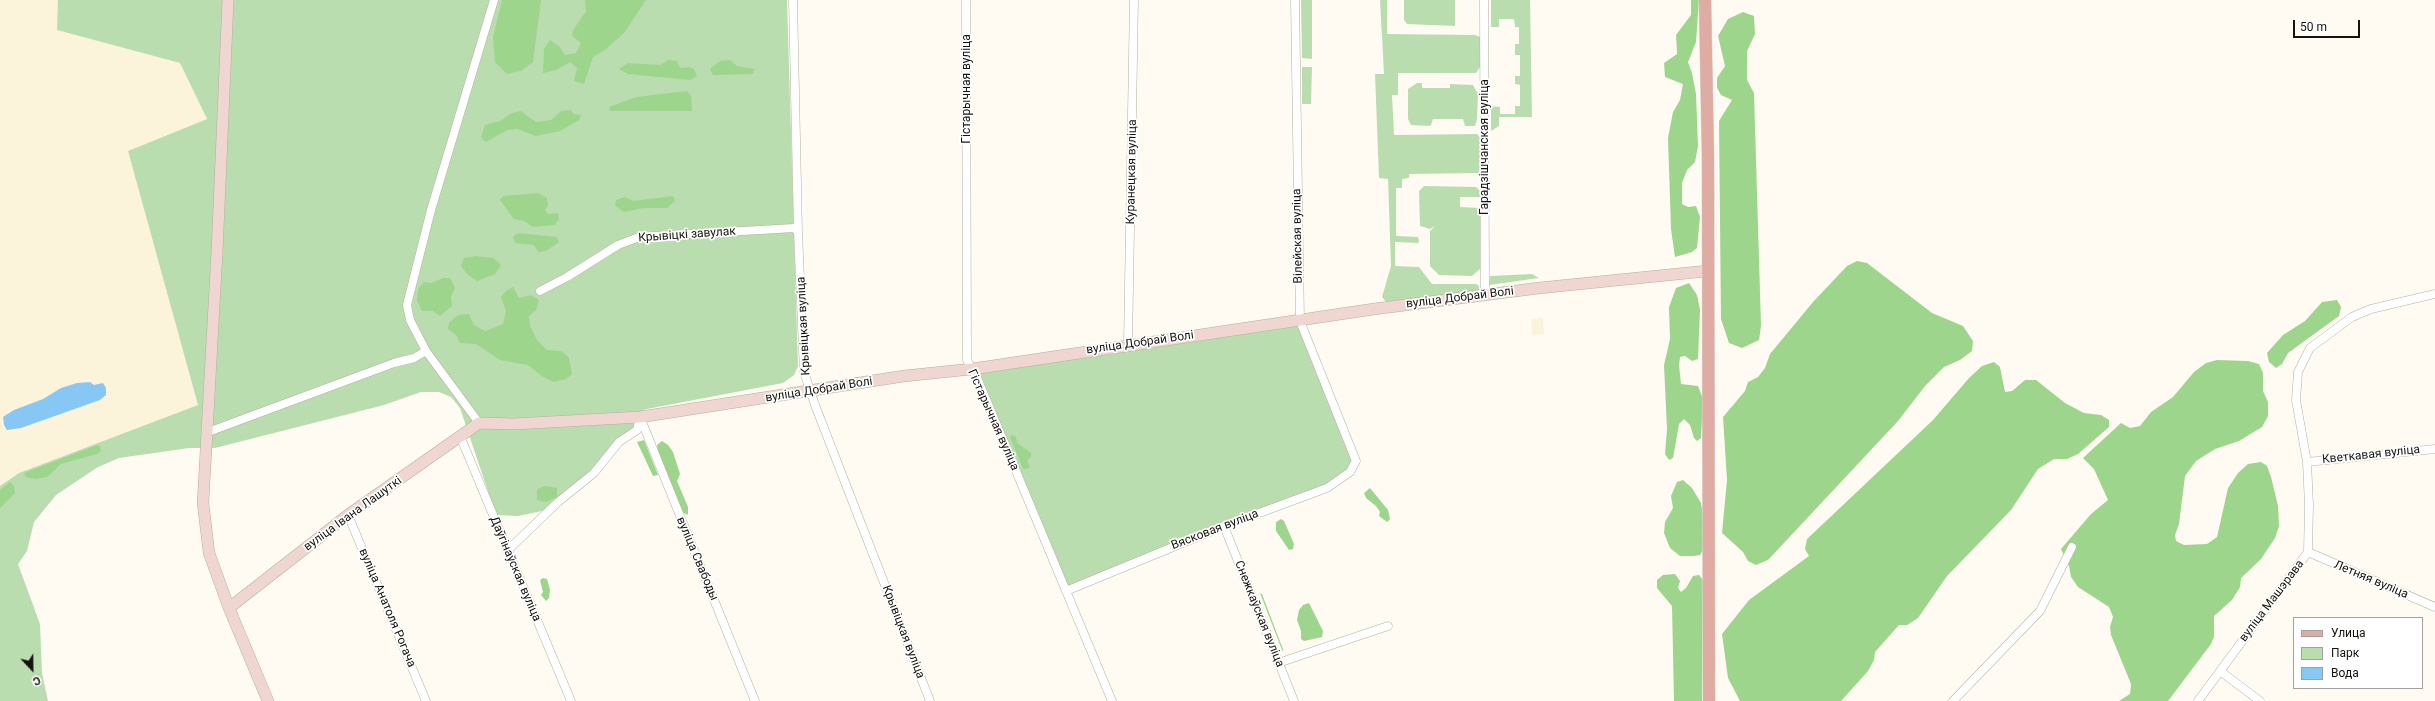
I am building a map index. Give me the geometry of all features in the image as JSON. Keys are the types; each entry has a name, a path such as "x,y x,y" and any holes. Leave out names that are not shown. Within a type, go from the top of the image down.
{"main road":[{"path":"1705,0 1708,158 1709,701"}],"street":[{"path":"228,0 208,432 203,503 209,553 229,608 268,701"},
{"path":"479,423 426,351 410,320 407,305 431,210 494,0"},
{"name":"Крывіцкая вуліца","path":"793,0 798,232 804,372 809,390 930,701"},
{"name":"Гістарычная вуліца","path":"966,0 967,360 978,380 1112,701"},
{"name":"Куранецкая вуліца","path":"1128,344 1134,0"},
{"name":"Вілейская вуліца","path":"1295,0 1300,321 1356,461"},
{"name":"Гарадзішчанская вуліца","path":"1484,0 1485,295"},
{"name":"Крывіцкі завулак","path":"540,291 567,277 618,245 639,237 794,228 798,232"},
{"name":"вуліца Добрай Волі","path":"479,423 514,424 640,417 904,376 972,369 1128,344 1485,295 1708,271"},
{"name":"вуліца Машэрава","path":"2198,701 2308,552 2310,505 2307,462 2296,400 2298,372 2310,348 2352,317 2371,308 2435,294"},
{"path":"208,432 394,363 414,358 426,351"},
{"path":"507,550 558,502 594,473 619,442 637,430 640,417"},
{"name":"вуліца Свабоды","path":"640,417 755,701"},
{"name":"вуліца Івана Лашуткі","path":"229,608 348,515 479,423"},
{"name":"Даўгінаўская вуліца","path":"460,436 571,701"},
{"name":"Кветкавая вуліца","path":"2307,462 2435,449"},
{"name":"Вясковая вуліца","path":"1066,590 1224,526 1327,488 1350,472 1356,461"},
{"name":"вуліца Анатоля Рогача","path":"348,515 426,701"},
{"name":"Снежкаўская вуліца","path":"1224,526 1294,701"},
{"path":"1953,701 2040,611 2072,547"},
{"name":"Летняя вуліца","path":"2308,552 2435,607"},
{"path":"1278,664 1388,626"},
{"path":"2220,671 2260,701"}],"shaded area":[{"path":"0,0 58,0 58,30 180,63 207,119 128,151 198,405 19,473 0,486"},
{"path":"1543,318 1544,334 1532,335 1531,319"}],"green space":[{"path":"58,0 787,0 798,366 794,375 783,383 647,409 623,417 640,417 637,430 558,502 542,511 518,516 496,515 460,408 451,397 439,392 421,392 384,405 215,448 189,448 119,458 98,467 56,495 34,522 27,551 18,564 40,624 42,673 48,701 0,701 0,486 19,473 198,405 128,151 207,119 180,63 57,30"},
{"path":"502,0 541,0 533,62 521,71 507,74 495,62 493,37"},
{"path":"585,0 646,0 624,33 605,50 593,57 584,84 574,81 577,68 570,62 556,70 543,73 544,49 550,40 559,46 565,55 576,53 581,43 572,36 573,30 586,11"},
{"path":"1301,0 1312,0 1312,59 1302,58"},
{"path":"1380,0 1387,0 1387,34 1475,35 1480,37 1480,67 1476,73 1398,73 1398,95 1392,95 1394,135 1477,134 1480,137 1480,170 1478,173 1409,174 1409,178 1402,179 1402,188 1396,188 1396,236 1418,237 1419,241 1418,243 1395,242 1395,266 1419,267 1432,284 1476,284 1479,286 1479,292 1387,303 1382,297 1391,266 1388,179 1379,178 1375,74 1384,74"},
{"path":"1404,0 1455,0 1455,26 1407,24 1404,20"},
{"path":"1491,0 1530,0 1532,117 1499,117 1499,126 1491,131 1491,106 1500,107 1500,114 1515,114 1515,106 1520,106 1520,85 1515,84 1515,76 1520,76 1520,55 1515,55 1515,44 1519,44 1519,27 1515,27 1514,19 1499,19 1499,27 1491,27"},
{"path":"1691,0 1699,0 1696,42 1688,62 1692,73 1696,94 1698,146 1695,162 1687,170 1682,183 1682,204 1688,207 1696,206 1700,217 1697,248 1692,252 1675,257 1671,229 1668,138 1673,112 1680,100 1683,84 1665,77 1664,63 1677,54 1676,35 1691,15"},
{"path":"1743,12 1754,16 1755,34 1747,51 1747,80 1754,93 1761,326 1759,340 1742,348 1729,343 1721,319 1719,121 1732,100 1721,95 1717,88 1717,78 1725,66 1718,36 1728,19"},
{"path":"668,60 677,61 680,68 689,67 694,69 697,76 690,80 628,74 619,69 628,63 660,65"},
{"path":"730,60 737,66 754,69 753,74 713,75 710,69 720,61"},
{"path":"1302,67 1312,67 1311,104 1302,104"},
{"path":"1417,83 1422,83 1422,88 1450,88 1450,84 1473,85 1478,94 1477,119 1475,126 1465,126 1463,119 1433,119 1431,125 1429,126 1411,125 1408,119 1408,89"},
{"path":"687,91 691,96 692,111 610,111 609,107 636,97"},
{"path":"571,110 573,114 581,115 579,120 560,131 536,136 517,129 507,130 486,142 481,137 485,125 500,121 512,113 521,111 536,122 551,120 561,111"},
{"path":"1424,186 1476,187 1480,191 1481,197 1460,197 1460,207 1480,208 1480,269 1472,276 1439,275 1430,266 1430,231 1435,226 1430,229 1420,226 1419,191"},
{"path":"538,193 547,198 548,205 545,210 548,214 558,213 559,219 555,225 533,227 524,221 514,219 500,200 503,196"},
{"path":"673,196 675,201 667,208 643,208 624,212 615,206 616,200 625,197 633,201"},
{"path":"518,233 557,237 559,242 546,251 538,252 534,245 515,243 513,237"},
{"path":"475,256 494,258 501,265 495,274 477,281 467,274 461,266 464,258"},
{"path":"1857,261 1867,263 1932,313 1963,326 1973,341 1972,351 1960,360 1944,367 1925,386 1898,421 1768,560 1756,565 1748,561 1743,552 1722,533 1727,480 1723,417 1745,391 1748,382 1758,377 1765,368 1770,354 1813,302 1847,266"},
{"path":"1532,274 1539,278 1489,285 1490,276"},
{"path":"443,278 450,278 455,288 451,296 452,306 440,316 433,311 422,311 417,301 418,289 424,282 431,283"},
{"path":"1689,283 1697,295 1700,310 1698,359 1692,361 1685,356 1680,357 1679,365 1681,384 1698,386 1703,399 1701,438 1697,441 1694,438 1690,425 1684,419 1679,424 1673,458 1669,460 1665,454 1667,429 1664,365 1670,339 1669,307 1676,288"},
{"path":"513,287 519,298 531,295 539,300 536,310 529,316 530,326 537,340 547,350 561,351 569,357 572,374 566,379 554,382 543,377 528,365 500,360 476,344 460,343 456,335 448,329 449,323 458,315 469,314 474,325 485,331 503,324 506,311 501,297 506,291"},
{"path":"2337,300 2341,307 2339,316 2288,353 2282,364 2276,368 2269,362 2267,353 2283,335 2305,321 2322,302"},
{"path":"1300,321 1356,461 1344,477 1066,591 972,369"},
{"path":"2217,360 2248,361 2259,364 2263,373 2263,391 2268,402 2268,416 2262,427 2239,441 2215,449 2196,461 2185,476 2179,524 2175,535 2176,541 2184,545 2207,544 2217,537 2228,488 2238,473 2248,464 2261,462 2267,466 2271,477 2278,506 2279,526 2275,538 2261,559 2241,578 2240,587 2232,600 2214,616 2214,637 2211,644 2168,701 2119,701 2130,694 2131,684 2111,635 2110,627 2113,617 2109,607 2078,587 2071,577 2069,566 2061,549 2091,514 2108,500 2094,469 2083,458 2121,423 2130,428 2140,426 2151,412 2173,397 2194,372 2206,363"},
{"path":"1994,362 2000,367 2005,392 2012,391 2025,380 2036,380 2065,403 2084,413 2101,415 2109,420 2109,427 2078,454 2067,459 2054,459 2038,469 2011,510 1947,576 1918,618 1907,625 1899,625 1875,652 1874,660 1868,671 1841,701 1740,701 1728,678 1722,634 1749,600 1809,556 1805,549 1807,539 1933,420 1969,378 1982,366"},
{"path":"1012,435 1016,437 1017,443 1031,453 1031,457 1027,460 1030,468 1023,469 1010,437"},
{"path":"644,440 658,475 653,476 637,442"},
{"path":"662,441 668,445 673,452 680,474 677,481 688,507 688,515 682,512 659,455 657,445"},
{"path":"97,445 100,446 101,451 97,454 61,464 47,477 35,479 26,477 24,473"},
{"path":"1683,480 1692,488 1701,503 1703,516 1703,550 1700,555 1680,556 1670,548 1664,533 1665,522 1673,508 1671,496 1677,482"},
{"path":"10,482 14,486 15,493 0,508 0,490"},
{"path":"545,486 557,488 557,497 546,502 537,500 537,489"},
{"path":"1370,488 1388,510 1390,519 1387,522 1379,516 1380,512 1376,506 1366,498 1364,493"},
{"path":"1281,519 1284,521 1294,544 1293,549 1289,550 1276,531 1276,522"},
{"path":"1675,574 1680,581 1678,588 1681,592 1686,588 1693,576 1699,575 1703,580 1702,701 1674,701 1672,606 1657,588 1657,580 1663,575"},
{"path":"543,578 547,579 550,590 549,598 546,601 541,595 543,592 540,580"},
{"path":"1260,593 1262,594 1284,652 1282,650"},
{"path":"1309,603 1323,631 1322,637 1304,641 1301,639 1301,631 1297,620 1299,610 1303,605"}],"water":[{"path":"90,382 94,385 103,383 106,388 106,395 100,400 21,428 7,430 4,425 3,417 14,410 43,399 61,388 77,383"}]}
